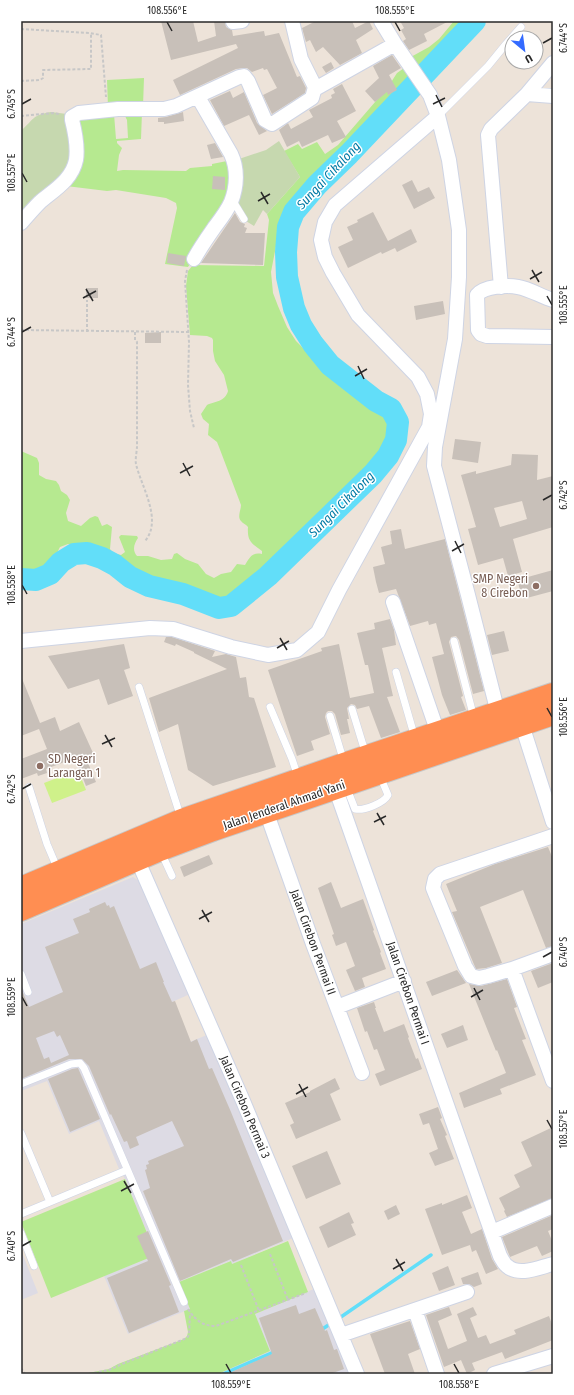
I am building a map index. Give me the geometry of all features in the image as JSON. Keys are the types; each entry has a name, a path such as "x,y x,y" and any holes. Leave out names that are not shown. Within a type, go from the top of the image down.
{"highway":[{"name":"Jalan Jenderal Ahmad Yani","path":"21,888 55,864 133,851 160,850 266,811 371,765 415,740 553,694"},
{"name":"Jalan Jenderal Ahmad Yani","path":"371,765 522,724 553,714"},
{"name":"Jalan Jenderal Ahmad Yani","path":"21,910 133,851 182,820 298,780 342,778"}],"street":[{"path":"21,222 40,202 70,176 76,162 77,154 72,120 72,117 76,114 106,110 164,109 198,97 244,76 248,81 265,120 272,124 312,98 315,89 314,84 301,59 292,21"},
{"path":"381,21 406,61 430,95 438,116 449,160 459,230 459,277 455,339 435,447 434,466 498,713"},
{"path":"315,89 395,44"},
{"path":"501,287 488,135 491,129 527,94 553,63"},
{"path":"527,94 553,96"},
{"path":"194,259 231,202 236,173 236,164 226,143 198,97"},
{"path":"21,641 143,629 173,629 230,647 268,655 297,650 318,632 429,427 431,414 427,394 418,377 358,315 333,274 325,257 321,240 325,222 335,205 438,116"},
{"path":"553,300 519,287 488,288 480,292 477,296 478,330 481,334 488,336 553,337"},
{"path":"393,602 438,733"},
{"path":"522,724 553,822"},
{"name":"Jalan Cirebon Permai I","path":"342,778 404,981 500,1256 507,1266 514,1271 527,1271 553,1264"},
{"name":"Jalan Cirebon Permai II","path":"266,811 362,1073"},
{"path":"553,836 440,874 435,879 434,888 465,966 471,976 479,978 512,970 553,954"},
{"name":"Jalan Cirebon Permai 3","path":"133,851 244,1101 357,1374"},
{"path":"512,970 553,1080"},
{"path":"338,1007 404,981"},
{"path":"492,1232 553,1206"},
{"path":"337,1325 415,1310 467,1292"},
{"path":"415,1310 437,1374"},
{"path":"494,1374 553,1356"}],"lane":[{"path":"438,116 488,66 521,27"},
{"path":"232,199 244,219"},
{"path":"454,641 475,721"},
{"path":"396,672 415,740"},
{"path":"139,687 182,820"},
{"path":"270,708 292,759 298,780"},
{"path":"330,716 342,778 355,808 363,808 383,801 388,795 380,776 371,765 352,709"},
{"path":"29,787 55,864"},
{"path":"160,850 172,876"},
{"path":"21,974 28,992"},
{"path":"21,1084 71,1064 80,1063 84,1068 184,1302"},
{"path":"21,1133 50,1202"},
{"path":"21,1214 127,1170"},
{"path":"21,1233 34,1266"}],"path":[{"path":"21,29 91,33 101,35 105,74 106,110"},
{"path":"21,81 40,80 43,78 43,70 91,69 91,33"},
{"path":"21,116 53,113 72,117"},
{"path":"194,259 186,271 185,281 188,332 188,385 190,411 194,428"},
{"path":"87,300 87,332"},
{"path":"21,330 87,332 188,332"},
{"path":"135,332 135,340 137,342 137,446 135,462 151,510 150,531 145,541"},
{"path":"270,1254 288,1300"},
{"path":"241,1265 259,1311"},
{"path":"184,1302 192,1316 206,1326 216,1326 306,1293"},
{"path":"89,1374 109,1370 187,1338 189,1335 190,1311"},
{"path":"21,1368 25,1374"}],"shaded area":[{"path":"133,877 139,881 190,994 132,1020 147,1059 207,1035 293,1238 232,1264 230,1261 179,1282 190,1309 128,1334 104,1276 156,1255 125,1179 119,1169 99,1121 69,1134 47,1081 21,1091 21,924"},
{"path":"21,1250 38,1293 21,1300"},
{"path":"316,1288 351,1374 218,1374 270,1351 255,1314"}],"green space":[{"path":"454,21 466,21 437,53 420,75 409,58 429,47 439,39"},
{"path":"407,66 415,77 356,134 350,146 330,165 309,189 291,204 276,246 271,272 273,293 287,327 296,341 326,371 367,402 382,411 389,418 392,429 391,443 379,459 357,484 310,523 284,554 261,576 233,599 223,603 215,603 180,587 152,584 105,553 68,544 60,547 52,565 46,570 29,574 21,573 21,451 37,458 39,463 39,475 46,479 56,481 61,491 67,495 70,500 66,513 68,521 81,526 90,518 95,516 98,517 102,526 107,524 112,527 110,549 113,553 121,555 125,552 119,537 121,535 137,536 138,538 134,549 137,556 148,556 161,560 172,559 174,554 177,553 185,559 198,564 206,574 214,578 221,574 231,572 237,564 245,565 254,554 262,554 262,551 250,541 248,536 248,527 240,519 239,515 241,505 217,442 208,435 209,424 203,419 201,414 207,405 219,401 225,397 228,391 224,375 215,361 212,338 207,336 190,335 186,286 188,271 193,265 264,266 269,220 267,214 300,177 284,151 298,144 302,149 317,142 325,154 338,145 388,87 397,73"},
{"path":"144,78 143,106 108,107 107,80"},
{"path":"113,111 142,112 141,139 117,141 122,148 119,155 117,171 186,171 190,168 212,166 212,164 227,161 225,148 232,162 234,175 230,198 188,267 165,264 177,208 176,203 166,198 116,190 107,191 66,186 76,169 78,161 79,147 74,120 80,115","holes":["114,114 124,114 127,120 128,138 116,139"]},
{"path":"51,112 67,114 74,148 69,172 21,219 21,131 37,116"},
{"path":"279,141 300,177 267,214 263,210 254,226 246,221 237,209 236,160 266,150"},
{"path":"78,770 86,790 52,803 44,783"},
{"path":"125,1179 156,1255 51,1298 21,1222"},
{"path":"288,1241 308,1292 255,1314 270,1351 218,1374 83,1374 109,1369 118,1364 184,1339 188,1332 184,1311 190,1309 179,1282 231,1261 232,1264"}],"building":[{"path":"161,21 193,21 198,42 216,36 214,21 225,21 226,27 232,30 233,36 264,31 265,36 279,33 297,77 300,76 306,88 305,93 272,114 263,95 277,88 267,69 264,70 263,68 252,72 247,68 243,68 236,69 180,95 173,80 238,48 236,44 171,60"},
{"path":"316,21 352,21 355,28 369,21 373,29 356,40 362,53 340,65 323,47 316,52 310,40 306,42 302,28"},
{"path":"400,21 449,21 424,34 427,41 409,50 403,41 406,39 401,30 404,28"},
{"path":"392,55 401,68 389,75 397,90 388,95 387,92 375,102 365,91 379,78 373,66"},
{"path":"331,62 334,68 326,73 322,67"},
{"path":"342,84 356,111 337,121 346,137 332,143 328,135 302,147 299,141 287,147 279,130 288,123 291,129 313,117 309,110 332,98 331,95 335,93 333,89"},
{"path":"230,91 233,98 244,92 257,123 267,131 259,135 249,115 224,126 210,100"},
{"path":"183,112 184,121 164,124 164,122 158,122 158,118"},
{"path":"215,143 223,157 211,159 207,145"},
{"path":"213,176 225,177 225,190 212,189"},
{"path":"412,180 418,192 429,187 435,198 414,209 402,185"},
{"path":"373,212 388,241 411,229 417,242 397,252 395,248 382,254 381,252 348,268 338,247 353,240 347,227"},
{"path":"235,213 240,222 245,224 244,227 247,228 245,233 265,233 263,265 201,263"},
{"path":"168,253 186,256 184,266 167,263"},
{"path":"86,288 98,288 98,298 86,298"},
{"path":"443,301 445,314 416,320 414,306"},
{"path":"161,332 161,343 145,343 145,333"},
{"path":"455,439 481,442 478,463 452,459"},
{"path":"512,454 538,455 537,480 553,476 553,527 513,539 522,572 508,576 503,558 478,565 468,529 476,527 461,475 476,471 476,474 511,465","holes":["522,501 527,519 500,527 494,508"]},
{"path":"401,529 405,549 445,539 484,691 473,694 459,640 456,636 451,637 449,642 463,696 461,697 466,710 450,715 442,695 432,657 444,654 436,623 429,625 428,621 410,626 396,589 379,593 376,582 373,567 385,564 381,547 392,544 390,531"},
{"name":"SMP Negeri 8 Cirebon","path":"553,570 553,591 523,599 517,580"},
{"path":"390,619 394,630 396,645 382,648 393,696 387,697 400,732 381,738 369,706 357,709 355,705 351,704 347,708 349,719 347,719 350,733 341,735 335,714 332,711 328,711 325,717 330,734 311,741 314,750 297,756 268,670 322,651 321,648 339,644 350,698 374,693 368,665 365,665 357,633 375,629 374,623"},
{"path":"504,631 509,651 492,655 487,635"},
{"path":"166,637 172,637 215,651 212,657 226,654 236,657 240,678 246,677 249,697 254,698 276,767 213,786 188,770 178,724 159,732 149,698 227,669 176,644 175,646 164,642"},
{"path":"124,644 130,668 124,670 133,696 108,705 99,679 68,689 48,656"},
{"path":"21,676 40,723 55,717 60,731 79,722 94,755 86,758 96,782 86,786 75,758 46,769 47,773 38,776 37,773 21,779 21,759 47,749 39,729 21,736"},
{"path":"548,847 553,859 553,946 546,948 523,890 480,907 502,963 486,968 476,969 452,912 457,911 446,884 495,864"},
{"path":"209,855 213,864 184,877 180,867"},
{"path":"331,882 341,908 363,899 386,969 362,978 365,987 355,991 346,970 355,966 346,942 336,946 332,935 334,934 318,888"},
{"path":"105,902 110,908 114,906 140,969 156,962 172,1002 175,1001 191,1042 197,1039 209,1069 212,1068 283,1241 233,1262 231,1259 180,1281 143,1191 150,1188 145,1170 147,1169 146,1165 149,1164 148,1161 184,1146 172,1121 136,1137 139,1145 130,1149 127,1141 124,1142 111,1114 110,1115 89,1066 82,1059 69,1059 21,1079 21,988 29,1007 63,992 45,947 79,933 73,919 90,912 89,909","holes":["54,1031 57,1037 60,1035 69,1055 51,1063 49,1057 44,1059 36,1038"]},
{"path":"553,963 553,982 538,988 531,971"},
{"path":"457,970 466,983 432,996 426,982"},
{"path":"507,979 517,1007 514,1008 526,1039 522,1040 536,1075 500,1089 502,1094 464,1108 459,1093 506,1073 469,984 481,986"},
{"path":"374,1002 384,1032 404,1024 416,1059 418,1058 422,1069 380,1086 375,1074 385,1070 377,1049 374,1050 367,1031 365,1032 357,1008"},
{"path":"463,1025 468,1040 447,1048 441,1034"},
{"path":"78,1068 100,1119 70,1132 48,1079"},
{"path":"335,1078 340,1089 330,1094 341,1120 296,1139 290,1125 294,1123 285,1103 310,1092"},
{"path":"438,1107 442,1118 440,1119 447,1135 445,1136 454,1159 435,1166 429,1153 438,1149 429,1123 423,1125 419,1114"},
{"path":"553,1127 553,1198 507,1217 499,1198 520,1187 514,1175 532,1166 521,1142"},
{"path":"327,1151 341,1184 306,1199 292,1166"},
{"path":"467,1195 472,1208 462,1212 471,1234 482,1229 492,1259 498,1269 486,1274 476,1250 472,1252 470,1245 442,1255 425,1209 442,1203 442,1205"},
{"path":"396,1205 400,1214 388,1220 384,1211"},
{"path":"349,1212 354,1223 351,1224 356,1235 328,1248 319,1227"},
{"path":"553,1215 553,1229 548,1231 553,1243 553,1251 542,1256 537,1246 510,1257 502,1237"},
{"path":"148,1231 171,1285 169,1286 179,1312 129,1333 107,1278 148,1261 137,1236"},
{"path":"448,1266 455,1285 439,1291 432,1273"},
{"path":"478,1272 482,1284 474,1287 469,1284 463,1284 461,1278"},
{"path":"296,1305 299,1314 315,1308 325,1331 327,1330 334,1350 337,1349 344,1369 330,1374 227,1374 272,1354 259,1318"},
{"path":"449,1307 452,1315 438,1321 448,1349 467,1341 457,1314 473,1307 477,1315 470,1318 478,1338 486,1335 490,1344 516,1334 514,1330 549,1316 553,1327 553,1340 505,1359 502,1352 472,1363 475,1370 467,1374 461,1360 444,1367 426,1315"},
{"path":"410,1321 420,1349 408,1354 415,1374 385,1374 370,1334"}],"waterway":[{"name":"Sungai Cikalong","path":"21,579 36,580 50,574 61,562 74,554 87,553 102,558 115,565 130,577 149,586 183,594 219,608 231,606 268,576 373,474 388,456 396,440 398,422 391,409 376,401 330,365 313,344 301,325 294,308 287,277 286,252 288,227 294,212 317,185 349,154 475,21"},
{"path":"338,1319 431,1255"},
{"path":"321,1330 333,1322"},
{"path":"223,1374 276,1351"}],"place":[{"name":"SMP Negeri 8 Cirebon","path":"536,586"},
{"name":"SD Negeri Larangan 1","path":"40,766"}]}
